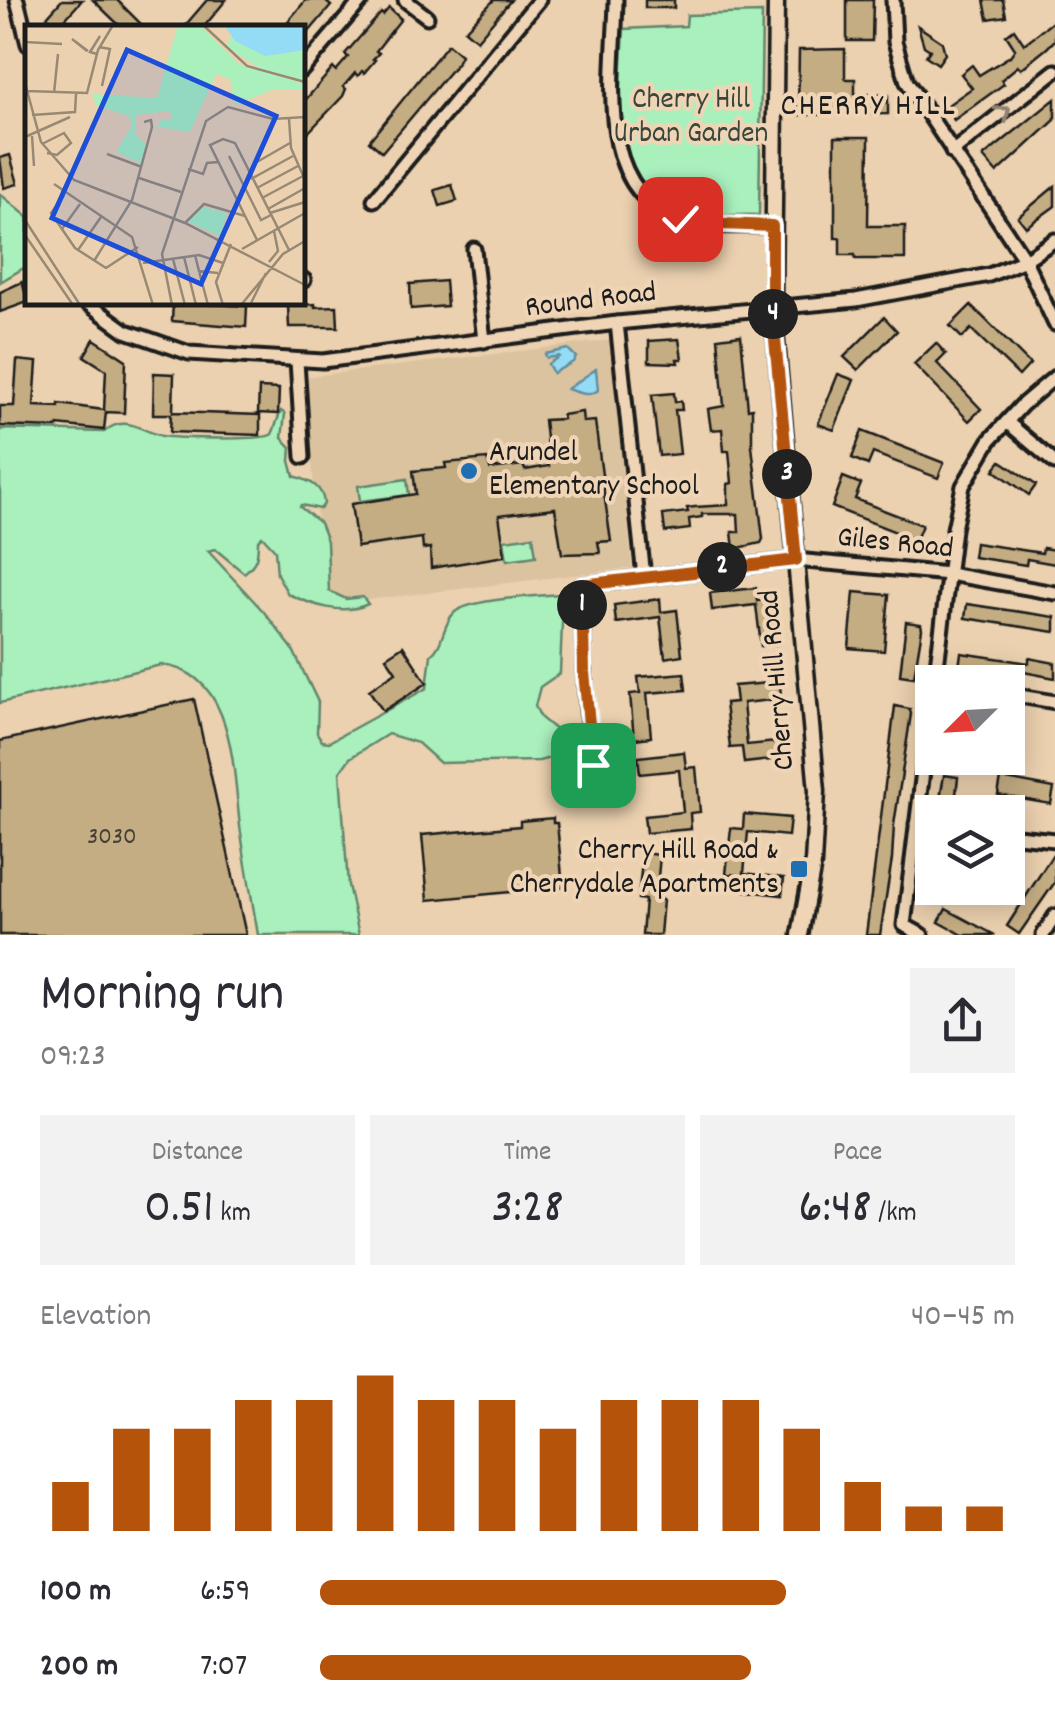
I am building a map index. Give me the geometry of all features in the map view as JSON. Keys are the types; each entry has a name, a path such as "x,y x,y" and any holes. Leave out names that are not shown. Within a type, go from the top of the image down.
{"street":[{"path":"17,0 25,32"},
{"path":"305,66 362,0"},
{"path":"405,0 428,17"},
{"path":"374,200 540,0"},
{"path":"616,0 614,128 620,158 633,183 653,205 680,219 772,226"},
{"name":"Cherry Hill Road","path":"776,0 772,308 817,790 813,864 800,935"},
{"path":"893,0 895,42 908,82 1025,260 1055,324"},
{"path":"952,152 1055,71"},
{"name":"Round Road","path":"90,305 126,330 189,353 297,361 618,323 829,304 1006,270 1055,240"},
{"path":"474,249 484,340"},
{"path":"618,323 644,577"},
{"path":"297,361 304,457"},
{"path":"938,665 963,486 978,456 1055,377"},
{"path":"1007,422 1055,463"},
{"name":"Giles Road","path":"594,796 582,585 796,560 949,574 1055,594"},
{"path":"1025,697 1055,702"},
{"path":"915,832 904,925 922,935"},
{"path":"1025,837 1055,840"},
{"path":"1042,935 1055,916"}],"shaded area":[{"name":"Arundel Elementary School","path":"611,340 632,568 325,605 304,377"}],"green space":[{"name":"Cherry Hill Urban Garden","path":"762,13 759,215 688,212 661,200 630,161 624,136 624,29 686,26 687,15"},
{"path":"0,194 25,215 25,267 0,282"},
{"path":"281,411 285,414 282,438 291,447 294,476 315,485 323,498 320,509 300,507 320,523 327,541 329,591 346,599 363,597 368,604 338,609 288,594 277,574 275,550 262,536 254,562 244,573 215,549 208,551 292,648 318,702 317,733 322,741 329,742 427,688 431,655 450,618 462,608 503,599 559,594 563,597 560,673 540,687 535,706 541,718 557,731 561,755 539,761 440,763 418,743 388,734 350,758 340,772 348,885 359,935 258,935 226,728 204,685 185,672 161,665 0,703 0,429 104,432 125,424 162,436 254,438 272,434"},
{"path":"407,479 409,495 360,501 358,486"},
{"path":"533,536 536,556 507,560 504,540"}],"water":[{"path":"568,349 576,357 573,362 553,373 548,364 560,356 547,358 545,354"},
{"path":"596,369 598,390 587,394 567,389"}],"building":[{"path":"62,0 82,0 60,25 47,17"},
{"path":"93,0 117,0 142,25 119,25"},
{"path":"207,0 226,0 205,25 186,25"},
{"path":"306,0 324,0 331,6 305,36 305,25 288,21"},
{"path":"494,0 511,0 477,40 465,30"},
{"path":"645,0 674,0 674,8 645,8"},
{"path":"847,0 873,0 872,41 847,41"},
{"path":"984,0 1003,0 1006,16 988,19"},
{"path":"389,8 401,19 376,51 379,53 375,60 364,73 355,73 343,87 343,96 305,136 305,101 333,68 336,71 348,57 345,54"},
{"path":"1055,20 1055,40 1047,48 1021,69 1018,66 1001,80 1004,84 954,120 945,107 972,88 961,74 972,65 979,75 1010,56 1015,49 1006,35 1014,29 1024,44"},
{"path":"918,26 942,42 945,54 938,64 926,56 930,50 924,46"},
{"path":"448,44 461,55 457,63 382,152 369,141"},
{"path":"845,49 845,79 855,79 855,94 888,95 888,114 798,115 799,50"},
{"path":"1055,99 1055,120 997,173 983,157"},
{"path":"835,137 869,137 868,226 905,226 905,259 856,259 855,255 840,255 840,238 835,238"},
{"path":"10,155 18,184 4,188 0,158"},
{"path":"452,185 457,201 440,206 435,190"},
{"path":"1055,186 1055,206 1026,227 1018,217"},
{"path":"445,281 447,306 411,309 410,284"},
{"path":"22,282 25,303 0,312 0,292"},
{"path":"173,305 247,306 246,327 172,321"},
{"path":"971,305 1030,364 1019,376 971,329 962,338 950,326"},
{"path":"288,306 337,306 338,327 289,327"},
{"path":"884,317 897,331 858,370 844,357"},
{"path":"741,335 748,409 752,408 752,446 763,539 761,543 734,549 732,532 739,532 738,514 702,514 689,519 690,529 665,532 663,515 688,512 687,508 728,505 728,484 732,483 729,451 724,451 722,429 711,430 708,409 724,406 718,338"},
{"path":"94,339 126,360 124,413 106,412 104,430 58,425 0,426 0,406 14,406 17,360 37,362 34,406 59,404 104,410 106,370 84,356"},
{"path":"679,339 682,359 677,359 678,363 649,362 649,341"},
{"path":"936,343 946,354 937,363 981,409 969,421 914,364"},
{"path":"154,373 174,374 173,412 260,415 260,435 170,432 171,414 153,414"},
{"path":"838,374 854,380 834,430 818,424"},
{"path":"259,388 279,389 278,414 258,413"},
{"path":"674,393 682,410 675,410 680,454 659,456 652,395"},
{"path":"582,412 583,422 595,421 607,486 603,486 611,541 598,542 600,553 562,554 555,508 499,515 505,556 431,568 430,548 423,549 422,538 357,547 351,504 416,494 413,471 446,468 445,463 487,459 490,469 549,466 544,420"},
{"path":"862,431 944,463 938,478 873,453 868,465 852,458"},
{"path":"1001,461 1036,485 1029,495 994,470"},
{"path":"843,477 861,484 855,499 922,525 916,540 832,507"},
{"path":"975,543 1042,553 1043,548 1055,550 1055,564 1027,559 1026,565 973,557"},
{"path":"756,588 757,601 772,599 778,644 761,646 756,605 712,610 710,593"},
{"path":"854,592 889,595 884,651 849,648"},
{"path":"660,599 661,612 677,610 682,655 665,658 660,617 616,623 614,605"},
{"path":"967,604 1055,617 1055,632 965,618"},
{"path":"906,622 921,624 914,677 900,675"},
{"path":"403,646 427,683 383,711 369,690 396,672 386,657"},
{"path":"961,653 1029,663 1029,658 1055,663 1055,678 1025,672 1025,665 959,665"},
{"path":"684,673 686,690 647,693 651,737 634,739 630,694 640,693 638,677"},
{"path":"780,682 781,699 743,703 747,745 787,741 789,758 744,763 742,747 730,748 725,703 736,702 734,686"},
{"path":"194,699 246,935 0,935 0,741"},
{"path":"895,706 910,709 911,714 880,935 866,935"},
{"path":"684,752 686,768 696,767 700,812 690,813 691,829 646,833 644,816 683,812 679,770 640,774 638,757"},
{"path":"944,775 958,777 956,795 941,795"},
{"path":"1001,778 1054,788 1051,804 1025,800 1025,795 998,795"},
{"path":"744,814 790,818 788,836 748,832 744,873 784,878 782,895 737,890 738,875 726,874 731,828 743,829"},
{"path":"553,818 553,823 557,823 563,887 428,900 422,835 520,826 520,821"},
{"path":"1055,851 1055,882 1019,934 1007,926 1020,905 1025,905 1025,898"},
{"path":"643,853 660,855 656,899 663,900 660,935 642,935 645,900 638,899"},
{"path":"946,909 995,935 963,935 939,922"}],"place":[{"name":"Arundel Elementary School","path":"469,471"},
{"name":"Cherry Hill Road & Cherrydale Apartments","path":"799,869"}],"district":[{"name":"CHERRY HILL","path":"869,108"}],"route":[{"path":"593,765 584,672 582,585 796,560 772,308 772,226 680,219"}]}
